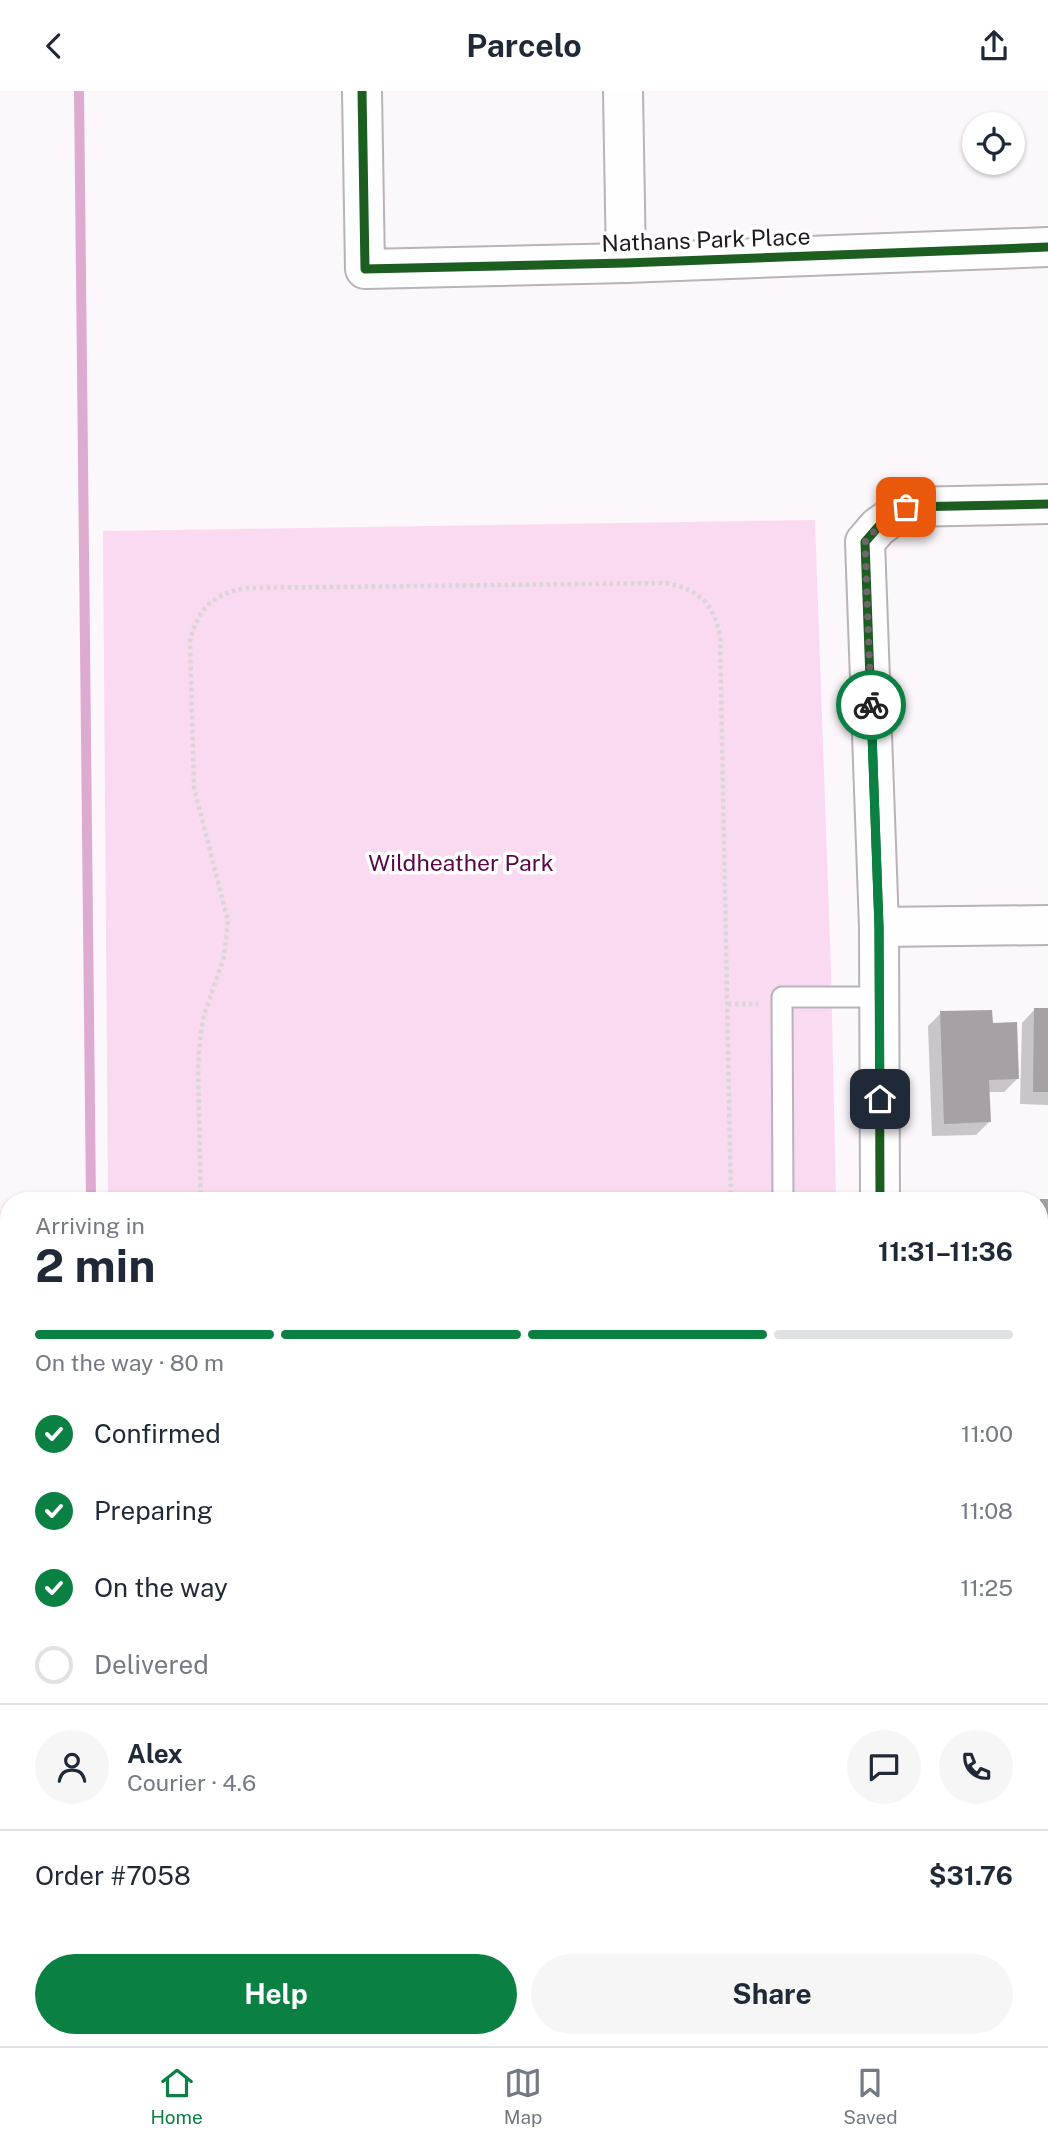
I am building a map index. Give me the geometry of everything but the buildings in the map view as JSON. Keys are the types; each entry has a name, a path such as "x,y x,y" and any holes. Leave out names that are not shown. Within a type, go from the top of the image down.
{"street":[{"name":"Nathans Park Place","path":"362,91 365,269 626,263 1048,247"},
{"path":"623,91 626,263"},
{"path":"880,1192 879,927 865,542 878,527 906,507 1048,504"},
{"path":"879,927 1048,925"}],"lane":[{"path":"783,1192 782,997 880,997"}],"path":[{"path":"201,1192 198,1069 200,1038 204,1015 224,957 228,921 194,788 190,641 194,625 202,612 214,599 229,591 246,588 667,583 683,586 698,594 711,607 720,636 731,1192"}],"green space":[{"name":"Wildheather Park","path":"815,520 836,1192 108,1192 103,531"}],"waterway":[{"path":"79,91 91,1192"}],"cycle path":[{"path":"362,91 365,269 626,263 1048,247"},
{"path":"880,1192 879,927 865,542 878,527 906,507 1048,504"}],"way so far":[{"path":"871,705 865,542 878,527 906,507"}],"route":[{"path":"871,705 879,927 880,1099"}]}
